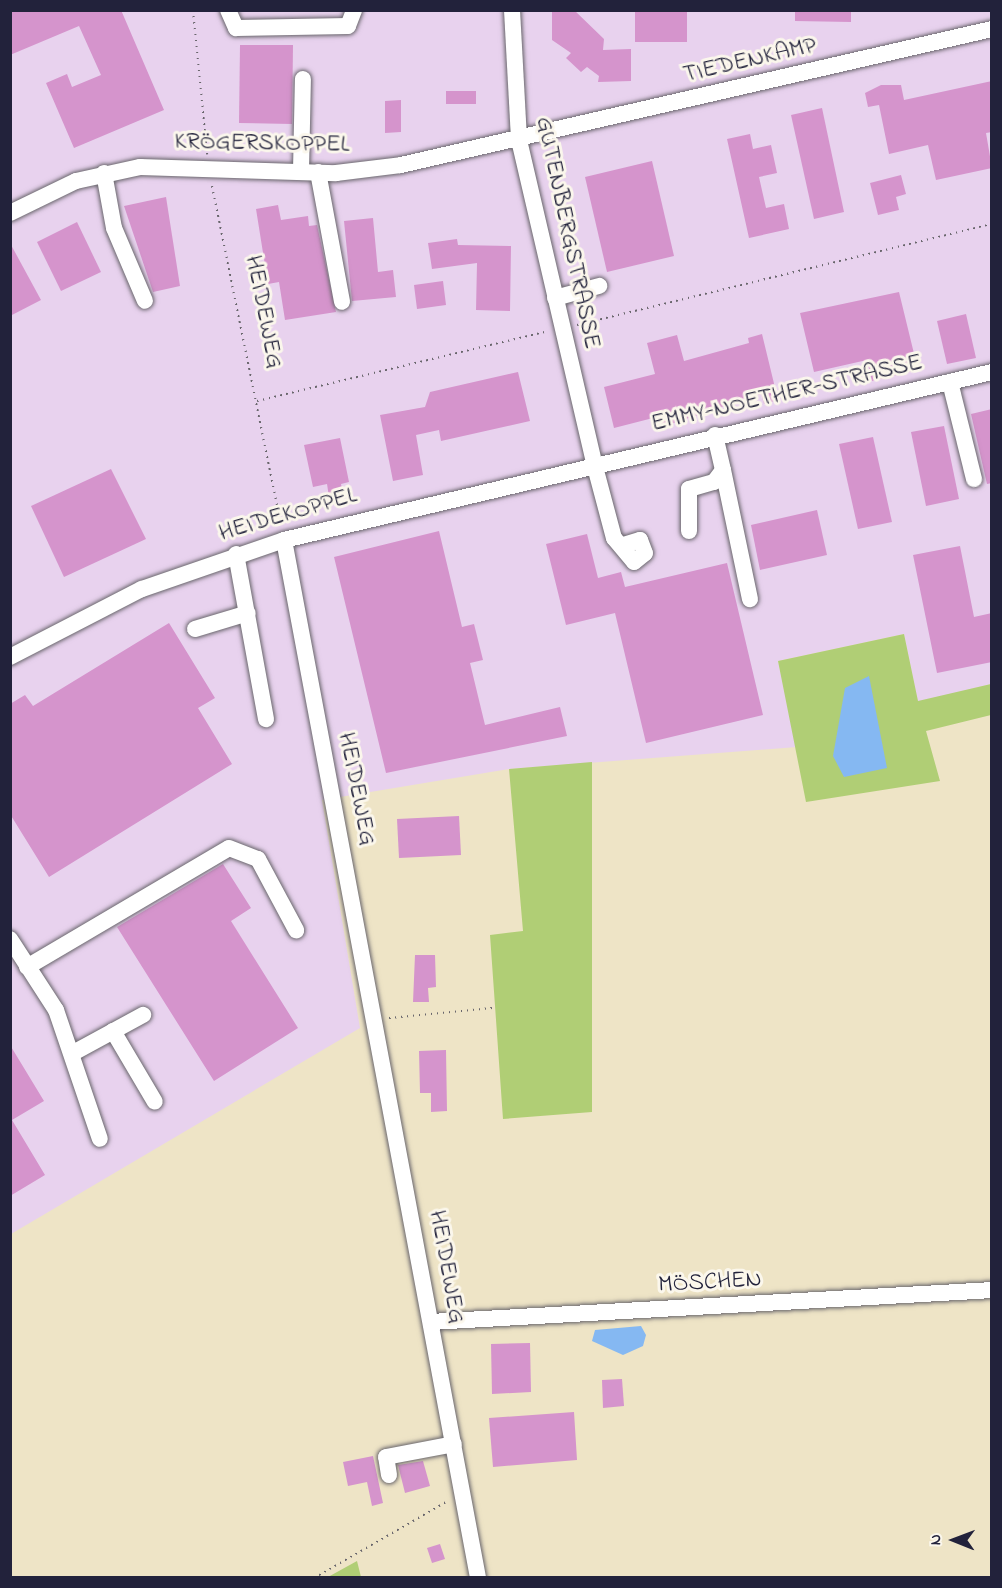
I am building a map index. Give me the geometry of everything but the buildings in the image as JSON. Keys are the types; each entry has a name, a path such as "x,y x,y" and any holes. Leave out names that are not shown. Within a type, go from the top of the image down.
{"street":[{"path":"228,10 236,28 348,26 354,10"},
{"name":"GUTENBERGSTRASSE","path":"512,10 519,140 594,463 614,538 624,545"},
{"name":"TIEDENKAMP","path":"519,140 992,29"},
{"path":"303,79 309,172 342,302"},
{"name":"KRÖGERSKOPPEL","path":"10,213 104,173 208,167 309,172 401,165 519,140"},
{"path":"104,173 114,228 145,301"},
{"path":"555,298 599,286"},
{"name":"EMMY-NOETHER-STRASSE","path":"594,463 992,372"},
{"path":"950,381 974,479"},
{"path":"715,435 750,599"},
{"name":"HEIDEKOPPEL","path":"10,657 142,589 236,554 594,463"},
{"path":"689,531 688,489 714,482 723,470"},
{"name":"HEIDEWEG","path":"284,540 377,1019 478,1578"},
{"path":"236,554 266,719"},
{"path":"195,629 248,613"},
{"path":"27,967 229,848 258,859 296,930"},
{"path":"10,939 56,1010 73,1053 100,1139"},
{"path":"73,1053 143,1015"},
{"path":"113,1031 155,1102"},
{"name":"MÖSCHEN","path":"431,1322 992,1290"},
{"path":"389,1475 386,1458 454,1443"}],"path":[{"name":"HEIDEWEG","path":"194,10 208,167 284,540"},
{"path":"257,400 992,224"},
{"path":"377,1019 493,1008"},
{"path":"314,1578 464,1492"}],"shaded area":[{"path":"10,11 992,11 991,684 918,702 904,634 778,661 797,747 509,769 322,800 360,1028 11,1234"}],"green space":[{"path":"904,634 918,701 991,684 991,715 926,731 940,781 806,802 778,661"},
{"path":"592,762 592,1112 503,1119 490,935 523,931 509,769"},
{"path":"357,1561 361,1577 328,1577"}],"water":[{"path":"869,676 887,768 844,777 833,756 845,688"},
{"path":"641,1326 646,1335 643,1346 623,1355 592,1341 595,1330"}]}
